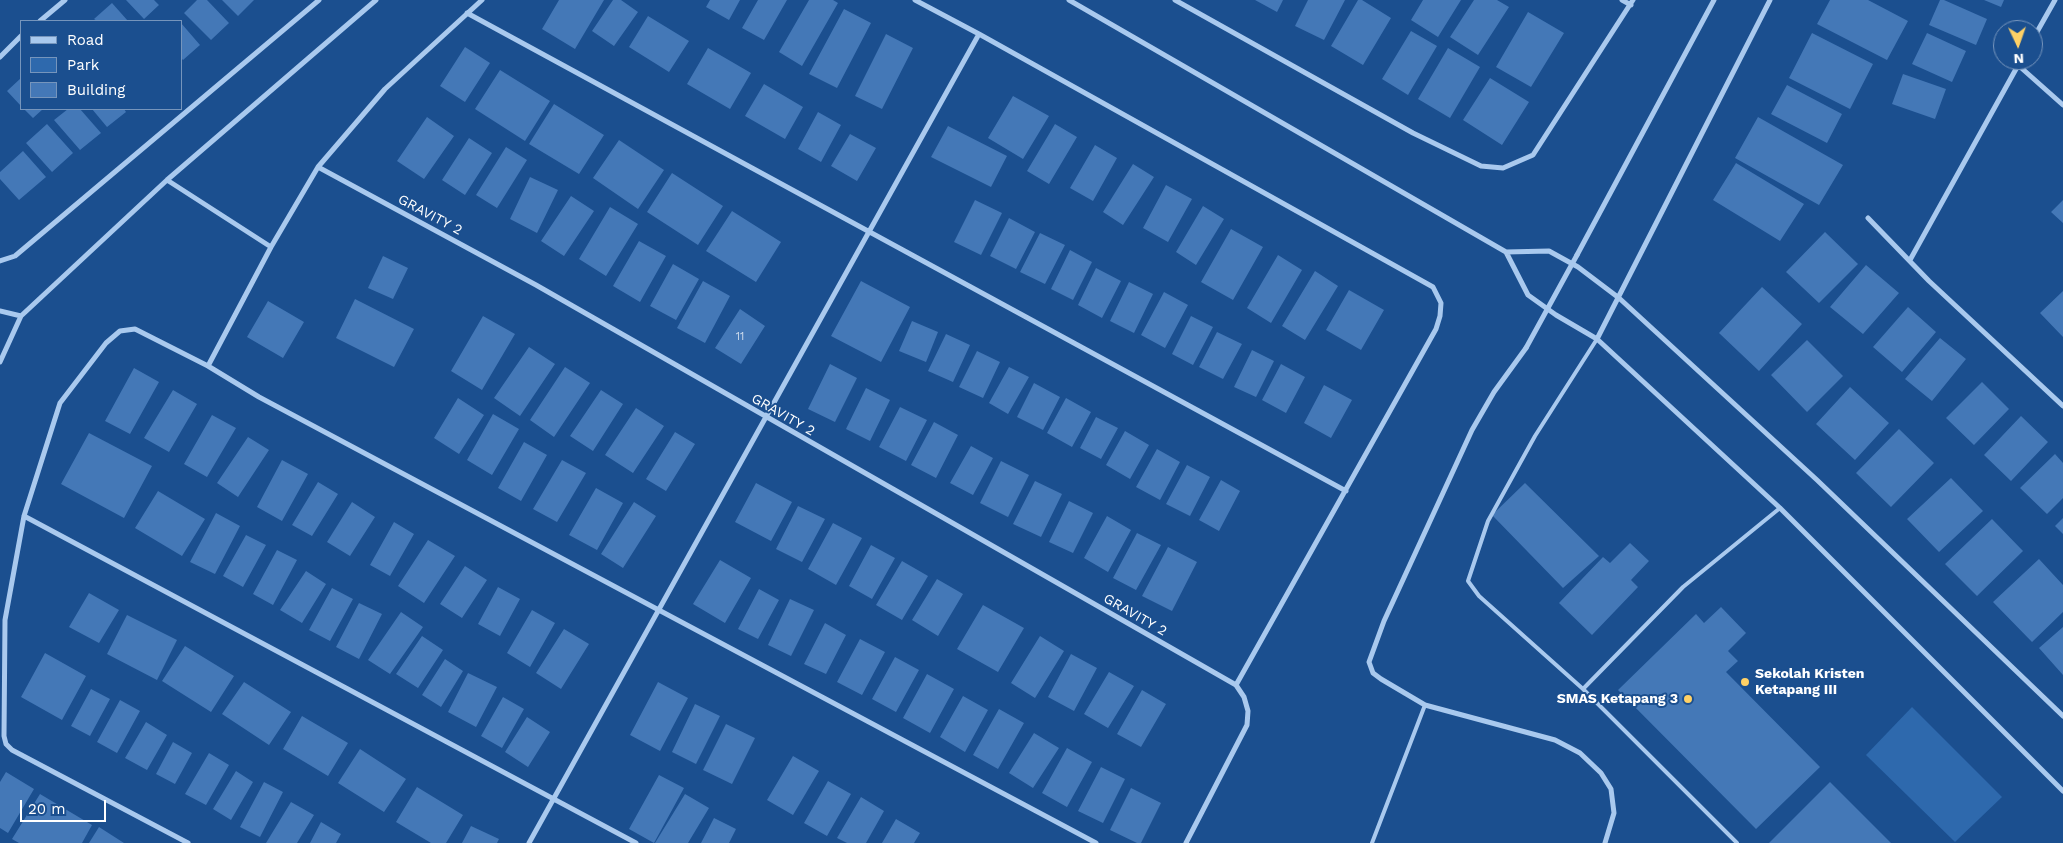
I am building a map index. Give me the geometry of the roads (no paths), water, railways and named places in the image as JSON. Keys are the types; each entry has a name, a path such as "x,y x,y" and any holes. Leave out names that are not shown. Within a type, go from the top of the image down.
{"street":[{"path":"41,20 65,0"},
{"path":"0,261 15,256 319,0"},
{"path":"0,362 21,316 167,180 376,0"},
{"path":"208,366 271,247 318,167 385,90 482,0"},
{"path":"915,0 1433,287 1441,303 1436,329 1236,685 1244,697 1248,711 1246,724 1186,843"},
{"path":"1069,0 1506,252 1549,251 1578,268 1619,298 1817,480 2063,716"},
{"path":"1175,0 1413,134 1481,166 1503,168 1533,155 1632,2 1622,0"},
{"path":"1605,843 1614,813 1611,789 1601,772 1580,753 1554,740 1425,705 1381,680 1373,673 1369,662 1384,621 1472,430 1494,392 1526,348 1714,0"},
{"path":"1597,339 1770,0"},
{"path":"2043,21 2055,0"},
{"path":"467,13 1346,491"},
{"path":"530,843 979,34"},
{"path":"0,57 20,37"},
{"path":"1910,260 2016,70"},
{"path":"2028,70 2063,105"},
{"name":"GRAVITY 2","path":"318,167 536,286 1236,685"},
{"path":"167,180 271,247"},
{"path":"1868,218 1929,281 2063,406"},
{"path":"1506,252 1528,295 1556,315 1597,339 1780,508 2063,791"},
{"path":"0,311 21,316"},
{"path":"188,843 12,750 6,744 4,736 5,620 24,516 60,403 106,343 120,330 135,329 208,366 259,397 1096,843"},
{"path":"24,516 636,843"}],"lane":[{"path":"1597,339 1535,436 1488,521 1468,581 1478,596 1583,689 1736,843"},
{"path":"1583,689 1683,587 1780,508"},
{"path":"1372,843 1425,705"}],"place":[{"name":"Sekolah Kristen Ketapang III","path":"1745,682"},
{"name":"SMAS Ketapang 3","path":"1688,699"}]}
